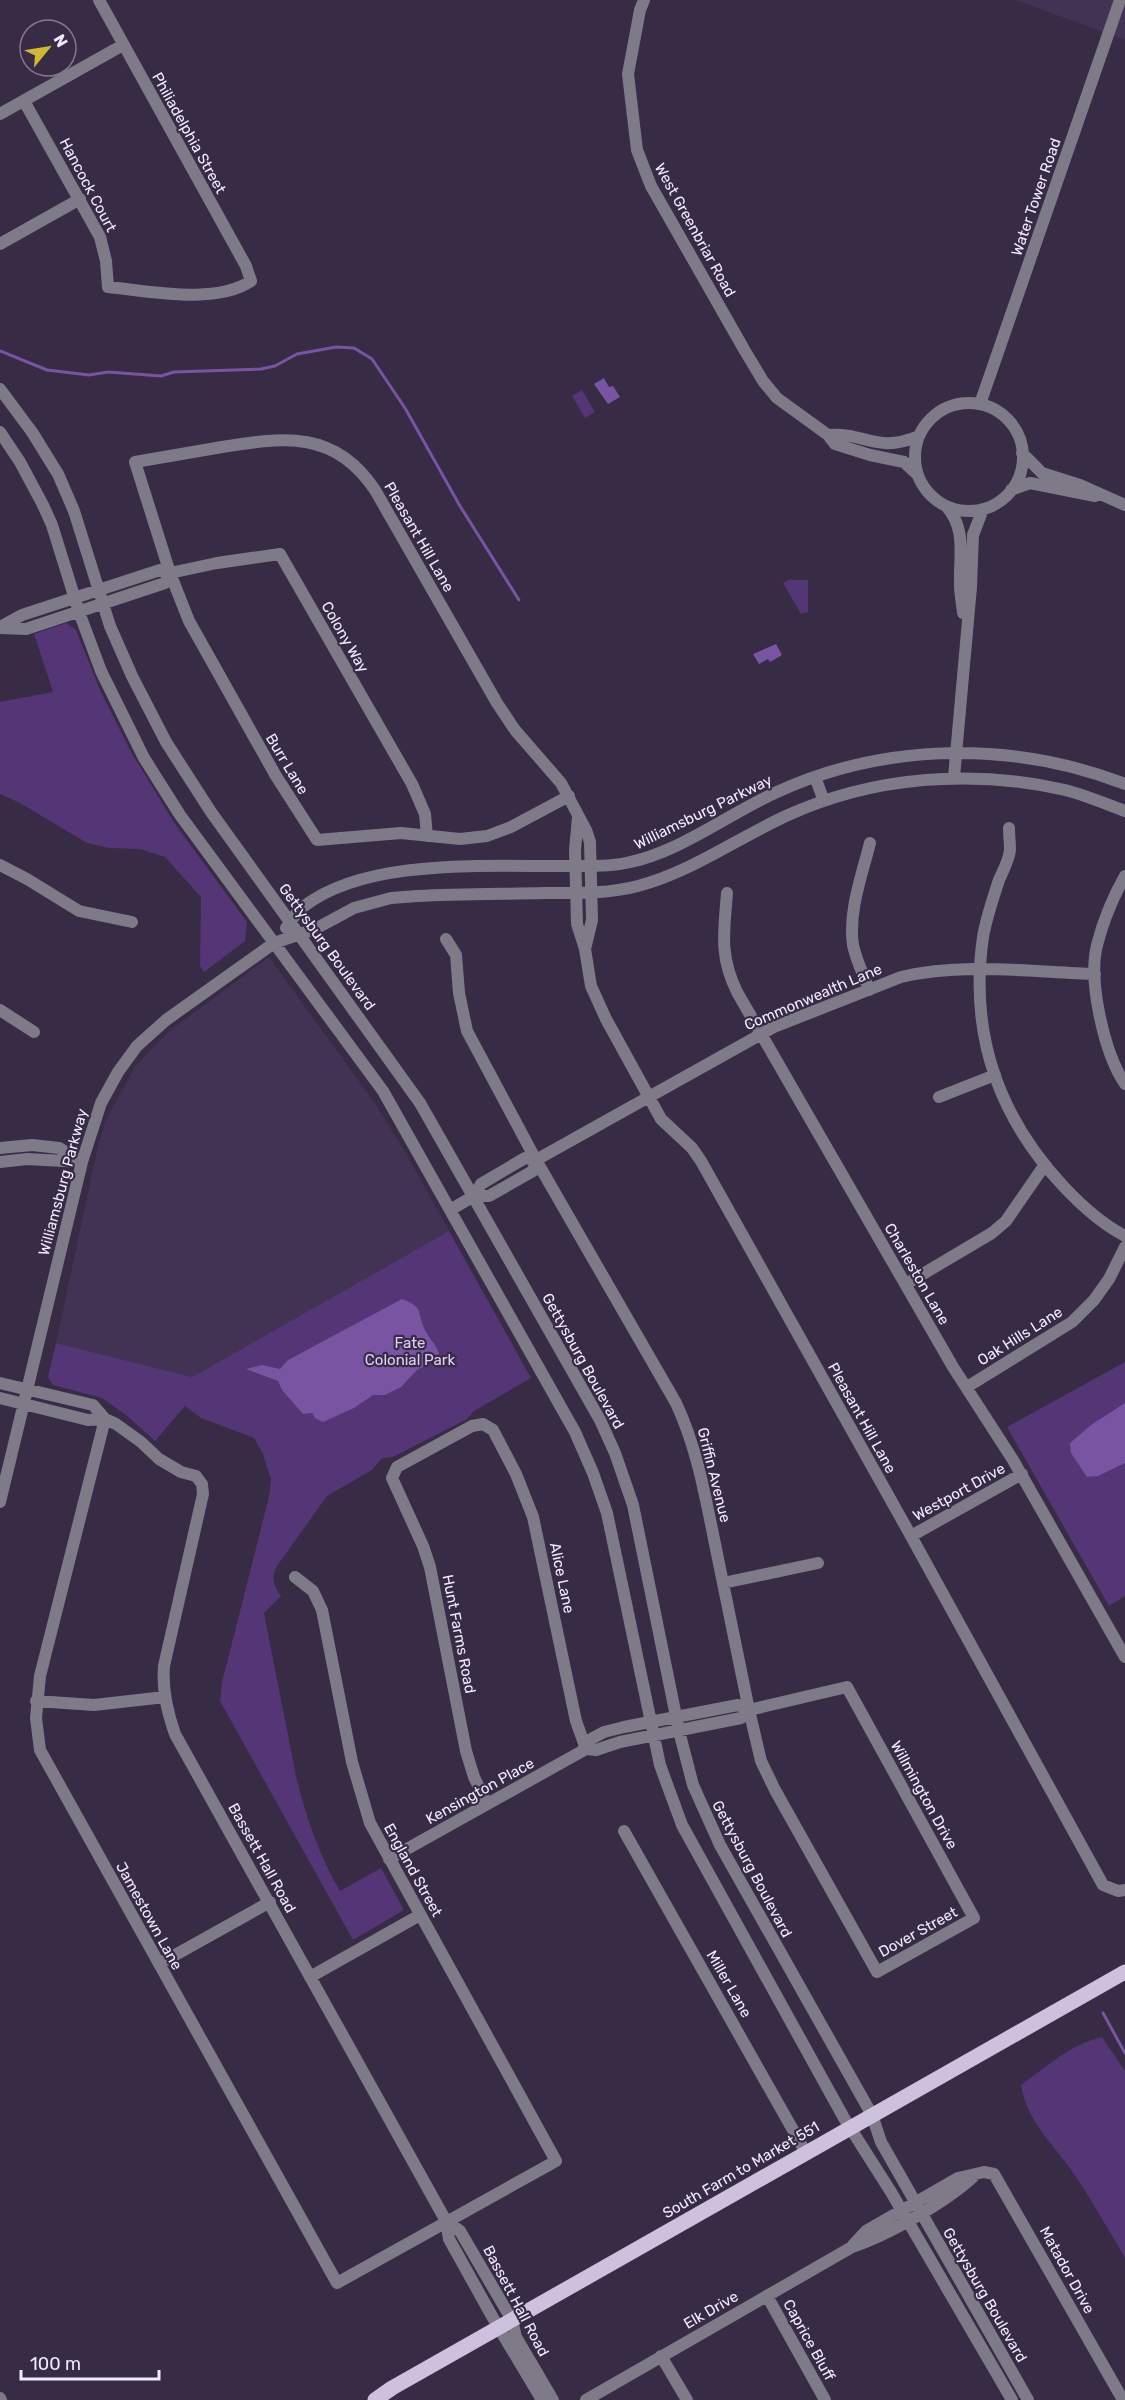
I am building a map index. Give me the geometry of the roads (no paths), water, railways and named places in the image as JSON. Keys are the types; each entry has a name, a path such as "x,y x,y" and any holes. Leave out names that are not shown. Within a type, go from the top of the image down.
{"main road":[{"name":"South Farm to Market 551","path":"375,2400 392,2388 1125,1972"}],"street":[{"name":"Philiadelphia Street","path":"99,0 246,266 251,281"},
{"name":"West Greenbriar Road","path":"644,0 628,74 637,150 644,171 763,381 777,398 828,435 835,444 904,462 918,475"},
{"name":"Water Tower Road","path":"980,405 1119,0"},
{"path":"0,114 123,45"},
{"name":"Hancock Court","path":"24,101 80,199 104,248 108,287 217,294 238,289 251,281"},
{"path":"0,244 80,199"},
{"name":"Gettysburg Boulevard","path":"0,389 32,432 58,474 74,511 103,604 132,676 171,751 211,812 420,1103 600,1420 619,1463 637,1519 679,1731 693,1785 704,1814 872,2115 881,2142 1028,2400"},
{"path":"946,506 964,510 983,509 999,501 1011,490 1019,475 1022,453 1017,434 1007,420 993,409 980,405 959,404 942,410 928,421 919,436 915,453 918,475 931,495 946,506 957,520 961,536 960,585 965,638"},
{"name":"Gettysburg Boulevard","path":"0,432 20,462 52,525 79,612 108,687 144,758 180,815 383,1091 568,1420 593,1473 607,1513 654,1736 669,1795 691,1844 838,2108 905,2215 1012,2400"},
{"path":"828,435 844,434 885,445 905,442 919,436"},
{"name":"Pleasant Hill Lane","path":"135,462 277,439 295,439 315,443 344,456 360,470 375,490 497,703 569,796 590,842 592,920 585,949"},
{"path":"1022,453 1042,473 1080,485 1125,505"},
{"name":"Burr Lane","path":"135,462 170,573 189,621 285,791 317,840 386,834 460,839 487,836 511,827 569,796"},
{"path":"1011,490 1030,483 1102,496"},
{"path":"954,777 971,586 973,535 983,509"},
{"name":"Colony Way","path":"0,627 22,615 160,570 170,573 211,564 280,554 412,784 425,814 427,836"},
{"name":"Colony Way","path":"0,627 26,629 165,583 170,573"},
{"name":"Williamsburg Parkway","path":"274,943 301,908 326,893 362,879 429,868 623,864 648,858 776,792 816,777 872,761 956,751 1052,761 1098,773 1125,784"},
{"path":"816,777 824,801"},
{"name":"Williamsburg Parkway","path":"0,1502 82,1162 100,1103 118,1072 137,1047 166,1020 274,943 315,929 354,908 391,898 424,895 576,893 619,890 667,877 785,817 824,801 885,786 954,777 1008,780 1067,791 1125,811"},
{"name":"Pleasant Hill Lane","path":"578,817 577,924 585,949 591,986 661,1119 692,1148 701,1161 1103,1885 1118,1891 1125,1890"},
{"path":"1009,828 1010,852 983,936 980,1004 984,1037 1003,1098 1020,1132 1044,1166 1085,1209 1125,1236"},
{"path":"869,990 853,946 852,928 857,892 870,843"},
{"path":"0,865 79,911 132,922"},
{"path":"1125,876 1110,907 1096,947 1095,974 1097,1007 1106,1040 1125,1084"},
{"name":"Charleston Lane","path":"727,893 723,945 727,971 760,1035 953,1367 1022,1474 1125,1657"},
{"name":"Griffin Avenue","path":"446,939 456,955 459,993 467,1031 536,1160 676,1403 689,1431 697,1455 749,1710 762,1761 796,1831 877,1972"},
{"name":"Commonwealth Lane","path":"450,1210 474,1196 481,1184 525,1158 536,1160 760,1035 869,990 921,972 952,969 1095,974"},
{"path":"0,1010 34,1032"},
{"path":"939,1097 995,1075"},
{"path":"0,1148 32,1144 52,1147 63,1149 82,1162"},
{"path":"0,1162 27,1159 82,1162"},
{"path":"906,1284 970,1247 1006,1221 1044,1166"},
{"name":"Oak Hills Lane","path":"967,1387 1072,1322 1094,1300 1109,1279 1125,1247"},
{"path":"0,1383 93,1405 105,1419"},
{"path":"0,1398 88,1420 105,1419"},
{"name":"Bassett Hall Road","path":"105,1419 141,1442 159,1459 181,1472 196,1476 202,1484 203,1494 164,1666 165,1697 175,1734 446,2221 460,2231 542,2400"},
{"name":"Jamestown Lane","path":"105,1419 40,1676 36,1701 36,1734 48,1766 337,2283 446,2221"},
{"name":"Alice Lane","path":"392,1474 397,1467 472,1426 483,1424 493,1430 511,1464 532,1517 544,1563 576,1721 586,1749"},
{"name":"Hunt Farms Road","path":"392,1474 392,1482 420,1537 430,1567 466,1751 474,1777 487,1804"},
{"name":"Westport Drive","path":"911,1536 1022,1474"},
{"path":"723,1583 818,1563"},
{"name":"England Street","path":"295,1577 313,1591 322,1610 359,1790 370,1823 556,2161 446,2221"},
{"name":"Kensington Place","path":"586,1749 596,1750 620,1742 741,1718 749,1710 847,1687"},
{"name":"Willmington Drive","path":"847,1687 974,1918"},
{"path":"36,1701 94,1705 165,1697"},
{"name":"Kensington Place","path":"389,1859 586,1749 591,1739 604,1732 738,1704 749,1710"},
{"name":"Miller Lane","path":"624,1831 806,2153"},
{"path":"159,1964 270,1902"},
{"path":"310,1977 420,1915"},
{"name":"Dover Street","path":"877,1972 974,1918"},
{"name":"Matador Drive","path":"918,2207 958,2190 974,2175 984,2172 994,2174 1123,2400"},
{"name":"Elk Drive","path":"586,2400 852,2247 866,2231 905,2215 918,2207"},
{"name":"Caprice Bluff","path":"767,2296 825,2400"},
{"name":"Bassett Hall Road","path":"506,2324 553,2400"},
{"path":"661,2356 687,2400"}],"waterway":[{"path":"0,351 47,370 89,375 108,372 161,376 174,372 261,369 275,366 297,354 336,347 354,348 372,359 405,408 460,506 519,600"},
{"path":"1103,2013 1125,2053"}],"park label":[{"name":"Fate Colonial Park","path":"410,1352"}]}
